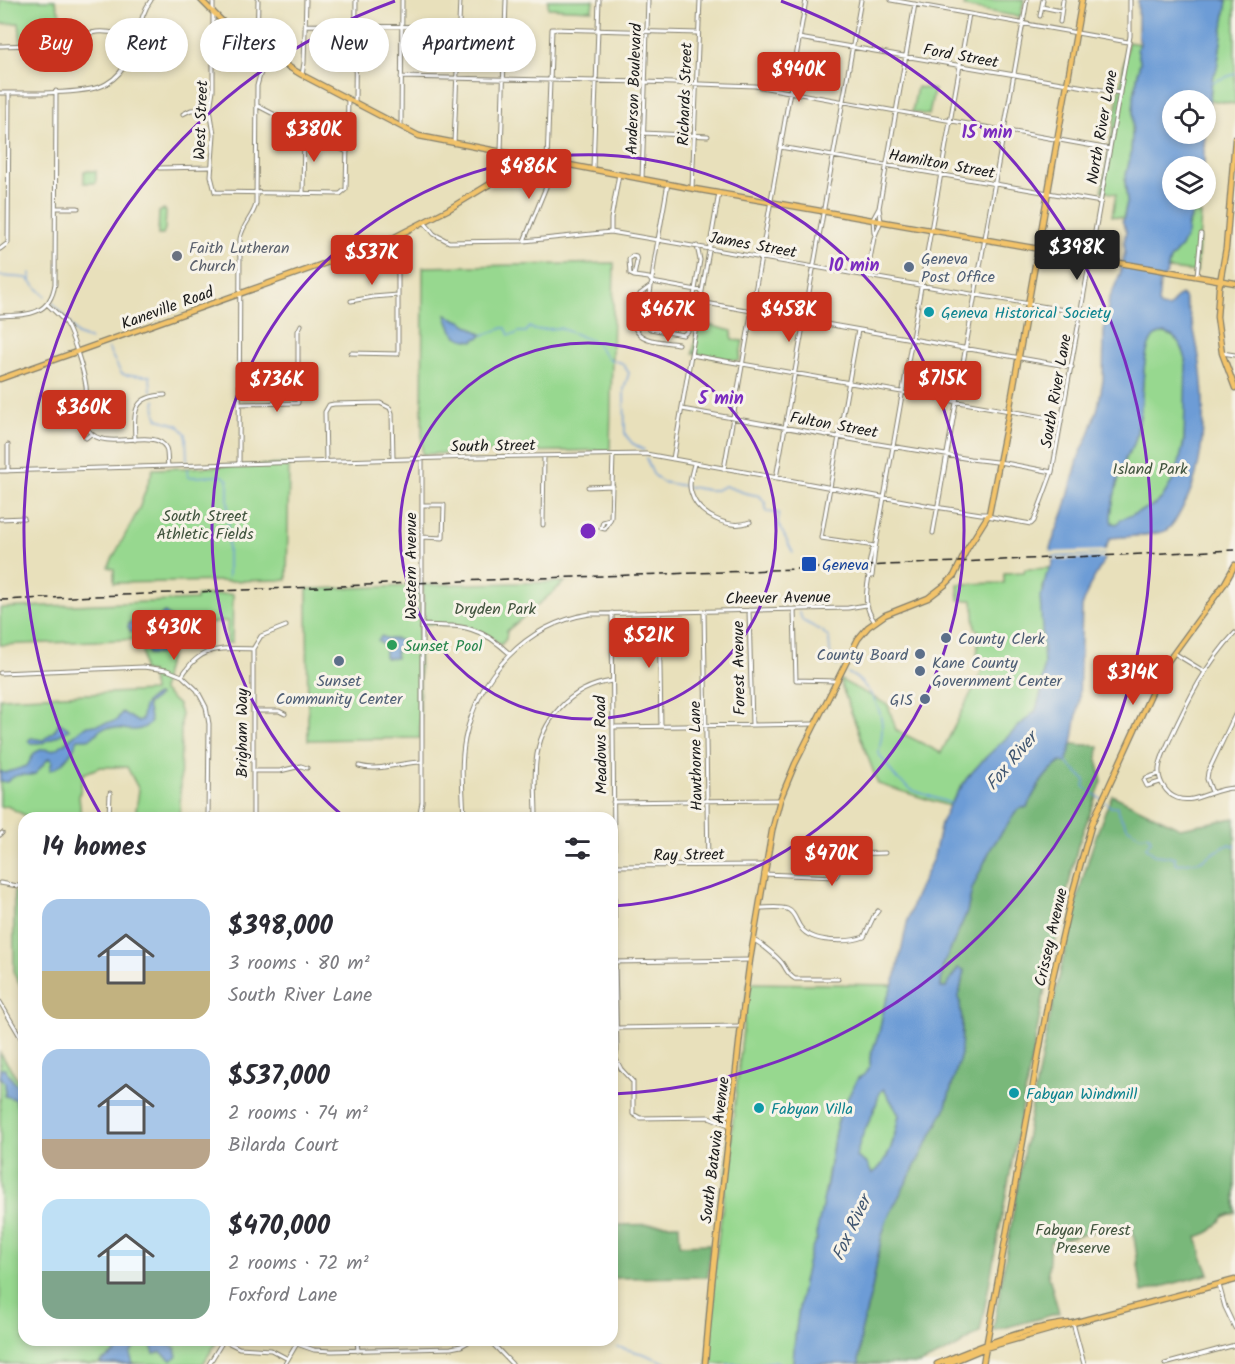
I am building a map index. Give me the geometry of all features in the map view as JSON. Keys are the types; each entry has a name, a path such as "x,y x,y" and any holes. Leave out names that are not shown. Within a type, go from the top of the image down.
{"main road":[{"path":"201,0 219,18"},
{"path":"988,516 1019,358 1082,0"},
{"path":"297,72 401,128 419,135 454,143 719,193 1235,283"},
{"path":"1235,139 1217,317 1222,353 1235,388"},
{"name":"Kaneville Road","path":"0,379 385,242 425,223 533,159"},
{"name":"South Batavia Avenue","path":"705,1364 712,1274 741,1026 764,874 780,800 814,724 858,639 875,622 902,607 933,595 948,582 988,516"},
{"name":"Crissey Avenue","path":"983,1364 1051,985 1092,824 1104,793 1163,668 1234,567"},
{"path":"937,1364 985,1346 1065,1327 1235,1280"},
{"path":"947,1364 985,1346"}],"street":[{"path":"142,18 152,0"},
{"name":"West Street","path":"213,0 213,90 210,109 214,134 210,167 213,187 215,192 257,193"},
{"path":"258,0 258,18"},
{"path":"302,75 306,0"},
{"path":"356,0 356,18"},
{"path":"401,18 402,0"},
{"path":"459,18 460,0"},
{"path":"505,18 506,0"},
{"path":"592,169 599,0"},
{"name":"Anderson Boulevard","path":"642,179 648,0"},
{"name":"Richards Street","path":"692,188 700,0"},
{"path":"724,469 806,0"},
{"path":"776,478 861,0"},
{"path":"891,0 1128,42"},
{"path":"933,533 1027,0"},
{"path":"1041,16 1043,0"},
{"path":"1060,22 1064,0"},
{"name":"North River Lane","path":"1091,258 1128,42 1130,0"},
{"path":"867,275 874,238 880,221 879,208 915,4"},
{"path":"1042,7 1062,11"},
{"path":"875,622 866,605 865,596 869,576 867,574 872,550 875,547 969,14"},
{"path":"389,25 401,25"},
{"path":"524,242 546,187 552,29 699,33"},
{"path":"0,46 47,44 92,31 105,30"},
{"name":"Ford Street","path":"799,39 1120,93"},
{"path":"0,93 93,89 106,84 118,72"},
{"path":"239,464 240,235 244,224 255,208 258,81 262,72"},
{"path":"356,72 356,103"},
{"path":"401,72 401,128"},
{"path":"454,143 457,72"},
{"path":"501,153 503,72"},
{"path":"401,77 755,86 1110,149"},
{"path":"0,316 25,315 35,312 48,305 53,295 55,284 56,91"},
{"path":"0,249 6,246 8,237 9,93"},
{"path":"257,193 340,194 344,192 346,189 348,99"},
{"path":"257,106 347,153"},
{"path":"183,114 191,110 210,109"},
{"path":"303,194 304,131"},
{"path":"643,133 708,136"},
{"name":"Hamilton Street","path":"780,147 1101,202"},
{"path":"159,168 210,167"},
{"path":"611,232 619,174"},
{"path":"668,183 658,239 647,327 683,335 688,331 700,260 697,246"},
{"path":"673,459 719,193"},
{"path":"56,208 78,208"},
{"path":"874,238 873,219 879,208"},
{"path":"1227,220 1235,219"},
{"name":"James Street","path":"425,223 434,234 448,242 524,242 611,232 1082,313"},
{"path":"1197,276 1201,234"},
{"path":"351,353 398,354 398,274 385,242"},
{"path":"634,276 637,261 636,257 632,256 629,259 630,274 634,276 649,278 652,284"},
{"name":"South River Lane","path":"988,516 1031,524 1034,521 1052,472 1091,258"},
{"path":"678,344 643,338 636,332 640,294 652,284 702,291"},
{"path":"351,301 398,296"},
{"path":"700,302 1072,366"},
{"path":"48,305 64,322 76,352 86,385 84,420 91,434 105,440 154,439 161,442 166,450 168,466"},
{"path":"240,404 297,402 298,331 301,325"},
{"path":"858,330 821,538 875,547"},
{"path":"1222,353 1235,355"},
{"path":"691,355 1062,420"},
{"path":"135,440 135,414 140,403 148,397 165,395"},
{"path":"136,399 140,403"},
{"path":"326,461 325,412 329,405 334,404 380,404 390,408 393,459"},
{"name":"Fulton Street","path":"682,409 1052,472"},
{"path":"86,438 91,434"},
{"path":"8,445 9,471"},
{"name":"South Street","path":"0,471 422,458 646,454 988,516"},
{"path":"605,529 610,520 614,486 613,455"},
{"path":"543,525 544,456"},
{"name":"Western Avenue","path":"420,812 422,802 422,458"},
{"path":"694,464 690,484 691,495 702,510 715,518 735,525 750,522"},
{"path":"588,487 614,486"},
{"path":"422,505 444,505 443,538 422,537"},
{"path":"0,519 24,518"},
{"name":"Cheever Avenue","path":"464,812 462,765 466,738 486,685 510,654 530,636 554,623 578,616 612,613 848,608 866,605"},
{"path":"794,609 796,680 836,681"},
{"name":"Forest Avenue","path":"749,610 752,725"},
{"name":"Hawthorne Lane","path":"704,611 708,865"},
{"path":"659,612 661,726"},
{"name":"Meadows Road","path":"612,613 613,812"},
{"path":"422,625 459,626 477,630 496,641 510,654"},
{"path":"182,676 189,664 200,655 214,650 252,649 261,636 286,626"},
{"path":"1235,633 1205,672 1182,714 1162,758 1159,774 1167,791 1176,798 1186,801 1212,792 1235,788"},
{"name":"Brigham Way","path":"252,649 253,812"},
{"path":"1174,653 1205,672"},
{"path":"0,673 143,667 167,670 182,676 197,690 206,707 209,724 208,812"},
{"path":"536,812 536,763 542,736 549,723 566,701 577,692 589,686 612,681"},
{"path":"253,711 279,711 285,714"},
{"path":"1212,792 1208,772 1235,715"},
{"path":"613,727 814,724"},
{"path":"359,766 382,768 407,762 422,762"},
{"path":"253,771 280,771 301,766 307,768"},
{"path":"1159,774 1146,777 1144,783 1147,786 1161,782"},
{"path":"109,812 110,793"},
{"path":"613,802 780,800"},
{"path":"764,874 834,877 838,873 844,855 885,853"},
{"name":"Ray Street","path":"618,866 766,865"},
{"path":"0,883 18,886"},
{"path":"759,908 786,908 793,912 799,926 806,933 844,941 864,937 873,916 878,911"},
{"path":"753,940 761,944 795,979 838,979"},
{"path":"618,962 750,960"},
{"path":"0,1002 18,1033"},
{"path":"618,1028 741,1026"},
{"path":"618,1064 633,1082 633,1114 640,1118 709,1117 730,1125"},
{"path":"1219,1284 1235,1328"},
{"path":"1073,1323 1084,1364"},
{"path":"1165,1364 1235,1345"},
{"path":"209,1364 220,1346"},
{"path":"235,1346 271,1350 288,1359"},
{"path":"285,1364 296,1346"},
{"path":"309,1346 322,1351 358,1351 461,1346"},
{"path":"358,1346 358,1351"},
{"path":"495,1346 512,1364"}],"green space":[{"path":"0,0 55,0 61,17 18,18 18,23 0,24"},
{"path":"548,0 593,0 592,10 548,8"},
{"path":"965,0 1024,0 1020,17 964,7"},
{"path":"1227,0 1235,0 1235,104 1216,101 1216,90 1211,90 1212,79 1217,69"},
{"path":"1128,42 1140,44 1137,49 1140,61 1134,96 1131,154 1125,180 1127,202 1123,218 1112,216 1116,194 1102,191"},
{"path":"917,87 934,90 929,115 912,112"},
{"path":"84,171 96,171 96,183 84,183"},
{"path":"164,209 166,212 165,229 163,235 158,235 159,212"},
{"path":"1192,214 1201,214 1197,272 1168,269 1170,259 1181,247"},
{"path":"614,263 610,450 422,454 423,267"},
{"path":"698,322 732,331 732,340 743,341 739,361 693,353"},
{"name":"Island Park","path":"1165,333 1179,343 1186,360 1186,415 1181,455 1176,473 1169,489 1158,502 1117,524 1112,523 1113,504 1119,478 1137,434 1148,345 1152,338"},
{"name":"South Street Athletic Fields","path":"289,464 287,580 114,583 114,569 108,567 139,509 153,469"},
{"path":"1050,568 1043,586 1044,663 1041,693 1036,710 967,778 949,806 878,784 839,679 888,705 896,730 941,753 987,661 977,657 979,631 975,628 973,600 959,600 958,584 1004,583 1004,573"},
{"name":"Dryden Park","path":"565,582 507,631 506,639 501,645 474,629 455,625 424,624 423,585"},
{"path":"419,586 420,738 308,740 307,589"},
{"path":"233,594 232,643 227,643 227,621 211,623 198,627 179,640 168,661 162,690 178,705 181,714 180,812 136,812 139,790 127,767 100,767 83,774 79,797 80,812 18,812 7,806 0,807 0,698 153,691 151,672 143,671 142,639 0,645 0,608 196,600 197,595"},
{"name":"Fabyan Forest Preserve","path":"1072,744 1099,746 1097,759 1102,781 1078,845 1046,983 980,1332 957,1347 920,1364 859,1364 861,1332 887,1219 945,1109 961,1054 962,1022 959,996 964,971 958,968 946,987 941,988 942,968 967,912 972,889 991,848 1018,809 1027,807 1037,788 1050,771 1061,761 1066,762"},
{"name":"Fabyan Forest Preserve","path":"1112,795 1180,828 1235,818 1235,1213 1225,1216 1211,1231 1197,1237 1209,1274 1142,1292 1132,1223 1050,1242 1048,1273 1059,1313 993,1331 1050,1017 1082,882 1095,838"},
{"path":"14,892 18,892 18,981 14,974"},
{"path":"748,983 893,985 884,1007 879,1033 870,1057 870,1066 864,1075 858,1078 841,1111 835,1132 817,1240 812,1247 804,1278 793,1364 708,1364 713,1280"},
{"path":"0,1053 18,1079 18,1346 214,1346 203,1364 0,1364"},
{"path":"884,1089 899,1115 887,1156 872,1174 867,1164 857,1157 858,1149 879,1093"},
{"path":"679,1224 680,1245 710,1244 708,1277 618,1278 618,1225"}],"water":[{"name":"Fox River","path":"1138,0 1227,0 1217,69 1212,79 1211,90 1162,90 1162,144 1204,144 1204,156 1162,156 1162,210 1193,210 1188,222 1187,234 1181,247 1170,259 1166,275 1160,283 1158,304 1169,308 1177,297 1182,295 1191,321 1201,374 1203,402 1200,457 1184,505 1171,526 1165,531 1147,535 1110,538 1105,549 1105,559 1089,587 1082,607 1079,702 1072,744 1066,763 1061,762 1045,776 1027,807 1018,809 991,848 972,889 967,912 942,968 941,988 946,987 958,968 964,970 959,996 962,1022 961,1054 945,1109 887,1219 861,1332 859,1364 793,1364 804,1278 812,1247 817,1240 816,1235 835,1132 841,1111 858,1078 864,1075 870,1066 870,1057 879,1033 884,1007 896,975 908,919 915,897 934,856 941,823 967,778 1036,710 1041,693 1044,663 1040,596 1053,563 1050,548 1065,508 1079,456 1098,407 1103,380 1104,332 1109,300 1120,274 1125,252 1126,231 1122,220 1127,202 1125,180 1131,154 1134,96 1140,61 1137,49 1140,44","holes":["1165,333 1177,340 1186,360 1184,442 1176,475 1156,504 1120,520 1117,524 1112,523 1113,504 1119,477 1137,434 1146,354 1153,338","884,1089 899,1115 887,1156 872,1174 867,1164 857,1157 858,1149 879,1093"]},
{"path":"446,315 463,322 483,335 473,341 457,336 451,330"},
{"path":"164,612 172,619 180,621 180,629 162,644 161,654 148,654 146,647 149,637 142,632 131,632 128,627 129,623 138,618 158,618"},
{"name":"Sunset Pool","path":"382,636 403,642 396,650 396,658 385,658 385,647 378,640"},
{"path":"156,695 159,696 147,705 151,722 145,727 138,730 111,727 99,730 90,738 78,739 67,758 59,766 50,770 52,761 49,758 35,774 18,775 7,782 0,781 0,771 5,773 27,766 34,753 42,749 58,748 84,727 116,721 122,712 138,722 142,719 145,705"},
{"path":"59,723 69,730 43,743 28,741 31,738 43,740 54,731"},
{"path":"0,1069 5,1069 18,1086 18,1108 15,1099 5,1096 5,1083 0,1076"},
{"path":"114,1346 136,1346 130,1354 133,1364 101,1364 100,1362 117,1352"},
{"path":"151,1346 171,1346 176,1348 177,1356 171,1360 161,1352 154,1354"}],"pier":[{"path":"1108,550 1108,554 1049,556 1047,552"},
{"path":"1108,555 1108,558 1049,560 1049,558"}],"waterway":[{"path":"1212,82 1235,74"},
{"path":"31,273 31,281"},
{"path":"0,276 27,278 45,296"},
{"path":"53,303 77,335 91,340"},
{"path":"483,335 503,328 506,328 509,335 526,332 529,327 535,330 560,328 595,342 608,359 622,363 629,373 624,389 625,434 632,443 644,450"},
{"path":"108,348 121,373 150,376 151,391"},
{"path":"155,400 158,419 178,425 186,434 187,462"},
{"path":"646,458 653,474 662,482 707,490 716,490 725,486 760,496 767,512 779,513 778,523 793,553"},
{"path":"187,468 188,477 223,476 228,480 228,577"},
{"path":"799,612 803,621 822,631 829,638 830,652 837,666"},
{"path":"848,673 862,683 877,705 882,722 879,754 896,778 912,790 950,803"},
{"path":"1065,761 1085,780 1084,787 1101,799"},
{"path":"1105,802 1111,807 1117,806 1118,813 1127,827 1140,836 1150,837 1151,840 1146,847 1154,855 1175,857 1175,862 1178,864 1200,861 1229,844 1235,846"},
{"path":"618,1347 669,1364"},
{"path":"757,1364 775,1361 782,1364"},
{"path":"728,1364 743,1364"}],"railway":[{"path":"0,600 1235,550"}],"place":[{"name":"Faith Lutheran Church","path":"177,256"},
{"name":"Geneva Post Office","path":"909,267"},
{"name":"Geneva Historical Society","path":"929,312"},
{"name":"Geneva","path":"809,564"},
{"name":"County Clerk","path":"946,638"},
{"name":"Sunset Pool","path":"392,645"},
{"name":"County Board","path":"920,654"},
{"name":"Sunset Community Center","path":"339,661"},
{"name":"Kane County Government Center","path":"920,671"},
{"name":"GIS","path":"925,699"},
{"name":"Fabyan Windmill","path":"1014,1093"},
{"name":"Fabyan Villa","path":"759,1108"}]}
